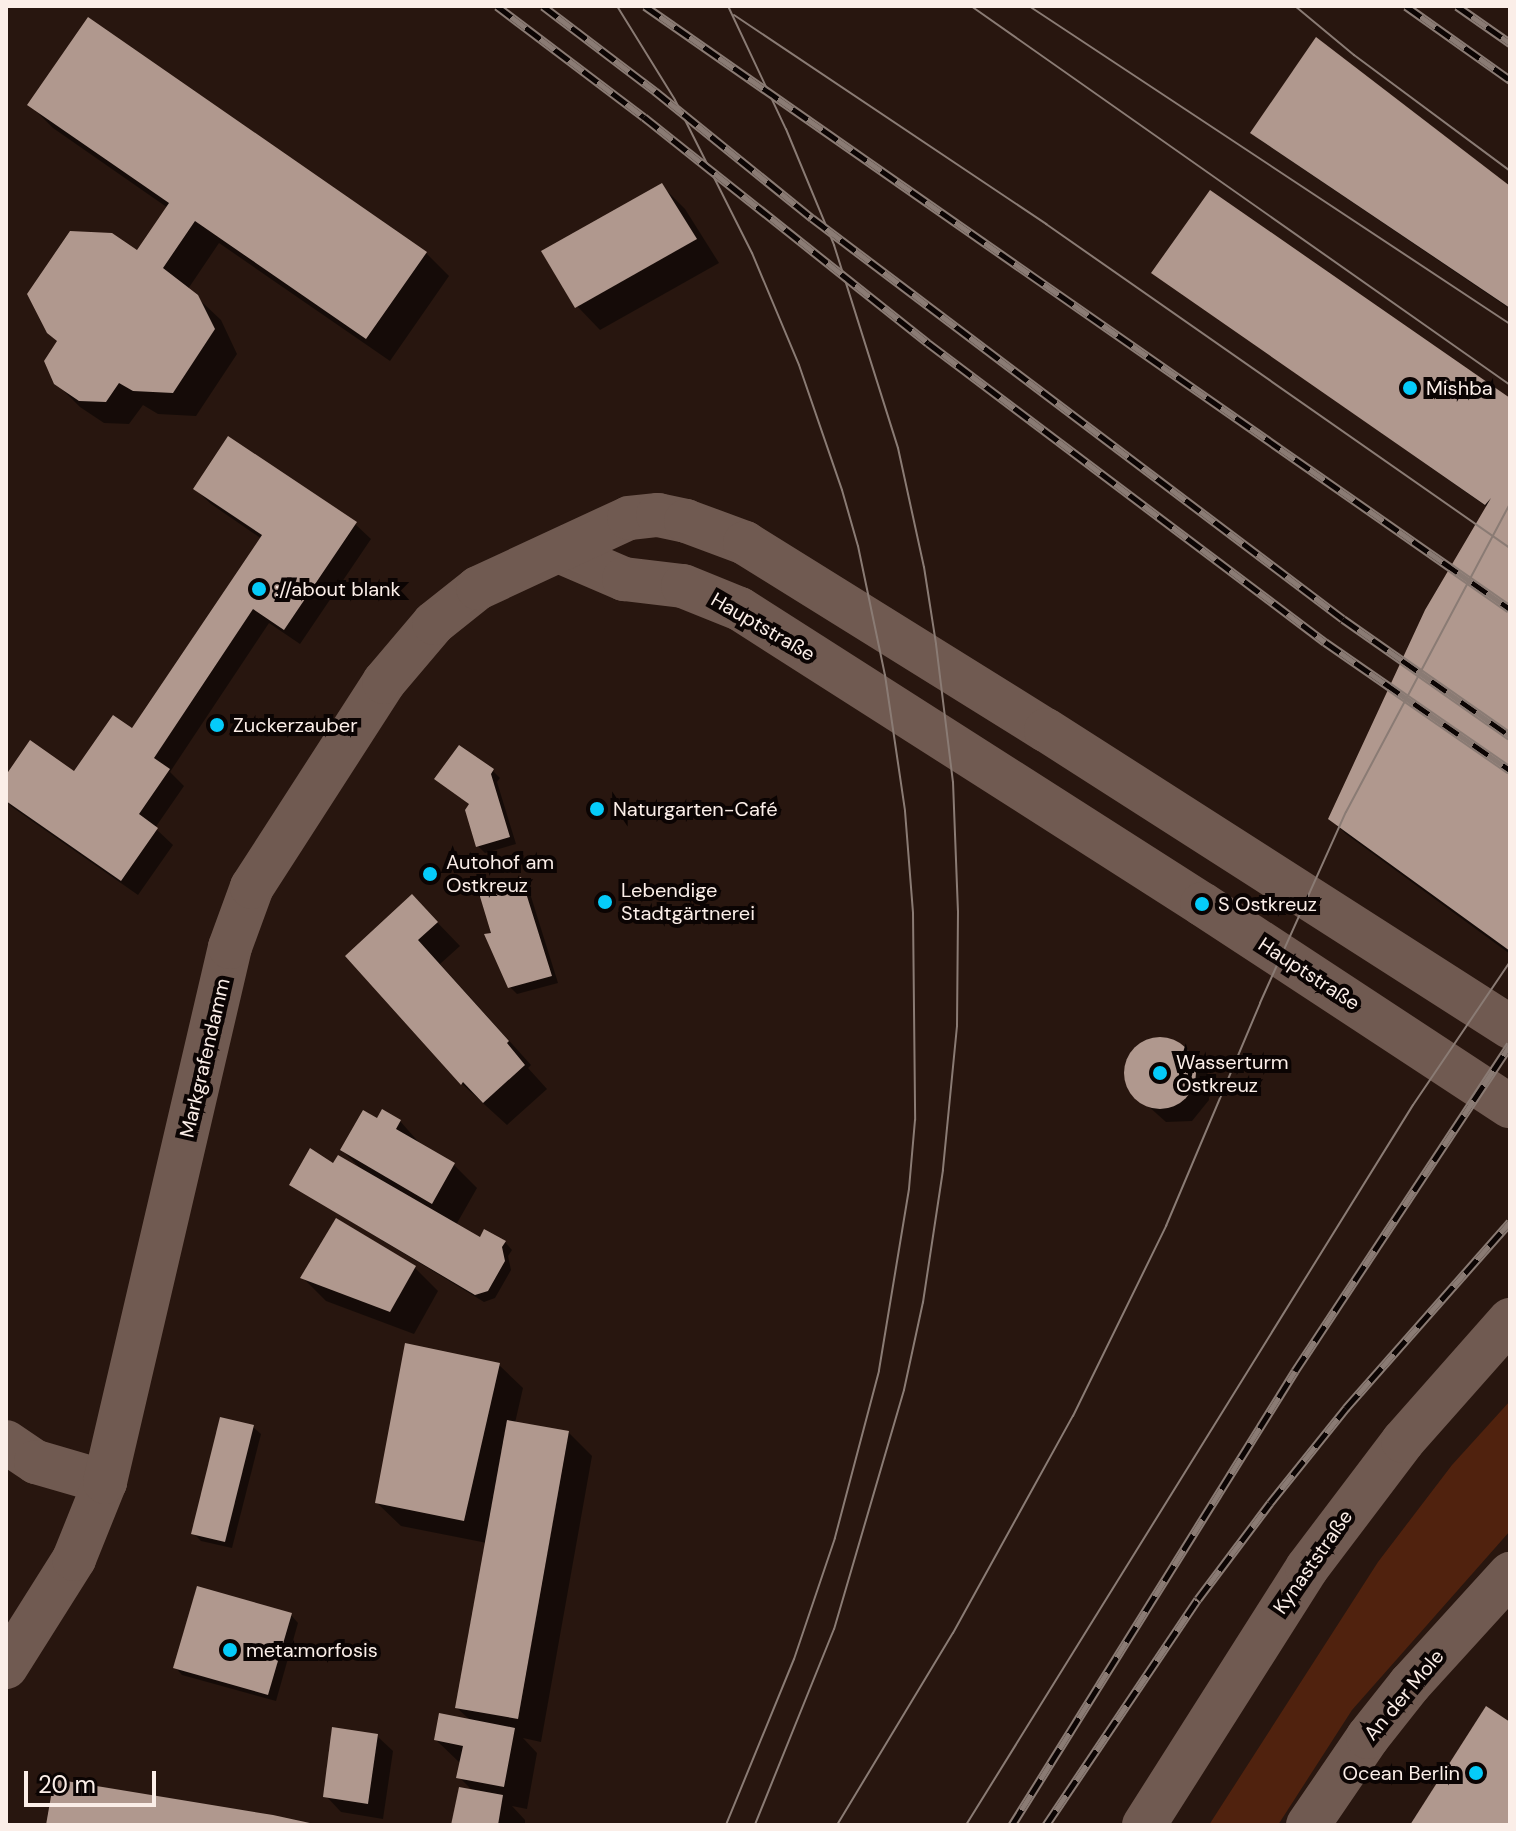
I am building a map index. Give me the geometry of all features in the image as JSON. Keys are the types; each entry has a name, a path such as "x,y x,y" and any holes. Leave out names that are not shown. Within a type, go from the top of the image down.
{"main road":[{"path":"561,552 629,518 658,515 686,521 745,543 1059,738 1510,1027"},
{"name":"Hauptstraße","path":"561,552 624,579 683,586 740,609 1202,904 1510,1106"},
{"name":"Markgrafendamm","path":"6,1667 74,1559 105,1482 230,947 252,887 413,644 478,588 531,562 561,552"},
{"name":"Kynaststraße","path":"1144,1825 1307,1568 1403,1441 1510,1320"},
{"path":"6,1442 36,1462 105,1482"},
{"name":"An der Mole","path":"1308,1825 1402,1695 1510,1574"}],"shaded area":[{"path":"1510,1401 1510,1531 1352,1710 1278,1825 1209,1825 1378,1562 1452,1465"}],"building":[{"path":"88,17 427,252 366,339 195,221 163,268 198,295 215,329 173,393 133,391 119,383 106,402 79,401 54,384 44,361 57,341 47,333 27,294 70,231 112,233 137,250 169,203 27,105"},
{"path":"1316,37 1510,186 1510,308 1250,133"},
{"path":"662,183 697,239 575,308 541,251"},
{"path":"1210,190 1510,398 1510,951 1328,819 1425,610 1491,498 1485,505 1151,273"},
{"path":"228,436 357,522 284,630 253,609 154,758 170,769 139,814 158,828 121,881 6,801 6,775 30,740 74,771 113,715 132,728 262,535 193,489"},
{"path":"459,745 494,769 491,774 510,837 476,847 465,810 469,804 434,779"},
{"path":"521,877 552,976 508,988 484,934 491,933 478,890"},
{"path":"412,894 438,922 418,940 509,1041 507,1043 525,1065 483,1103 463,1082 461,1085 345,956"},
{"name":"Wasserturm Ostkreuz","path":"1167,1037 1186,1047 1194,1059 1194,1087 1186,1099 1174,1107 1153,1109 1134,1099 1126,1087 1124,1066 1134,1047 1146,1039"},
{"path":"382,1109 401,1120 396,1129 455,1163 432,1204 340,1150 363,1110 377,1118"},
{"path":"310,1148 333,1163 338,1155 480,1237 484,1229 506,1241 502,1247 505,1261 488,1291 475,1295 289,1185"},
{"path":"336,1218 416,1266 390,1312 300,1278"},
{"path":"405,1343 500,1363 464,1521 375,1503"},
{"path":"220,1417 254,1425 225,1542 191,1534"},
{"path":"507,1420 569,1431 518,1719 455,1708"},
{"name":"meta:morfosis","path":"197,1586 292,1613 268,1695 173,1668"},
{"name":"Ocean Berlin","path":"1486,1706 1510,1722 1510,1825 1410,1825"},
{"path":"439,1713 515,1728 504,1787 456,1778 463,1746 434,1740"},
{"path":"332,1727 378,1734 368,1804 323,1797"},
{"path":"54,1779 273,1815 319,1825 46,1825"},
{"path":"459,1787 503,1795 498,1825 451,1825"}],"tram line":[{"path":"617,6 675,100 752,253 799,365 842,490 858,546 885,675 905,811 913,913 915,1120 909,1189 879,1371 835,1538 794,1659 726,1825"},
{"path":"728,6 786,129 834,245 898,448 924,567 936,644 953,782 958,911 957,1026 943,1170 923,1302 904,1390 834,1629 755,1825"},
{"path":"971,6 1510,385"},
{"path":"1029,6 1510,324"},
{"path":"1295,6 1354,55 1510,171"},
{"path":"734,15 1046,224 1510,548"},
{"path":"837,1825 953,1633 1073,1416 1166,1226 1260,1003 1346,812 1510,504"},
{"path":"966,1825 1413,1105 1510,962"}],"railway":[{"path":"497,6 644,117 928,343 1325,642 1510,770"},
{"path":"543,6 655,91 812,218 1343,619 1510,736"},
{"path":"645,6 1510,609"},
{"path":"1406,6 1510,80"},
{"path":"1457,6 1510,43"},
{"path":"1012,1825 1295,1371 1510,1045"},
{"path":"1046,1825 1198,1599 1270,1503 1346,1408 1510,1222"}],"place":[{"name":"Mishba","path":"1410,388"},
{"name":"://about blank","path":"259,589"},
{"name":"Zuckerzauber","path":"217,725"},
{"name":"Naturgarten-Café","path":"597,809"},
{"name":"Autohof am Ostkreuz","path":"430,874"},
{"name":"Lebendige Stadtgärtnerei","path":"605,902"},
{"name":"S Ostkreuz","path":"1202,904"},
{"name":"Wasserturm Ostkreuz","path":"1160,1073"},
{"name":"meta:morfosis","path":"230,1650"},
{"name":"Ocean Berlin","path":"1476,1773"}]}
